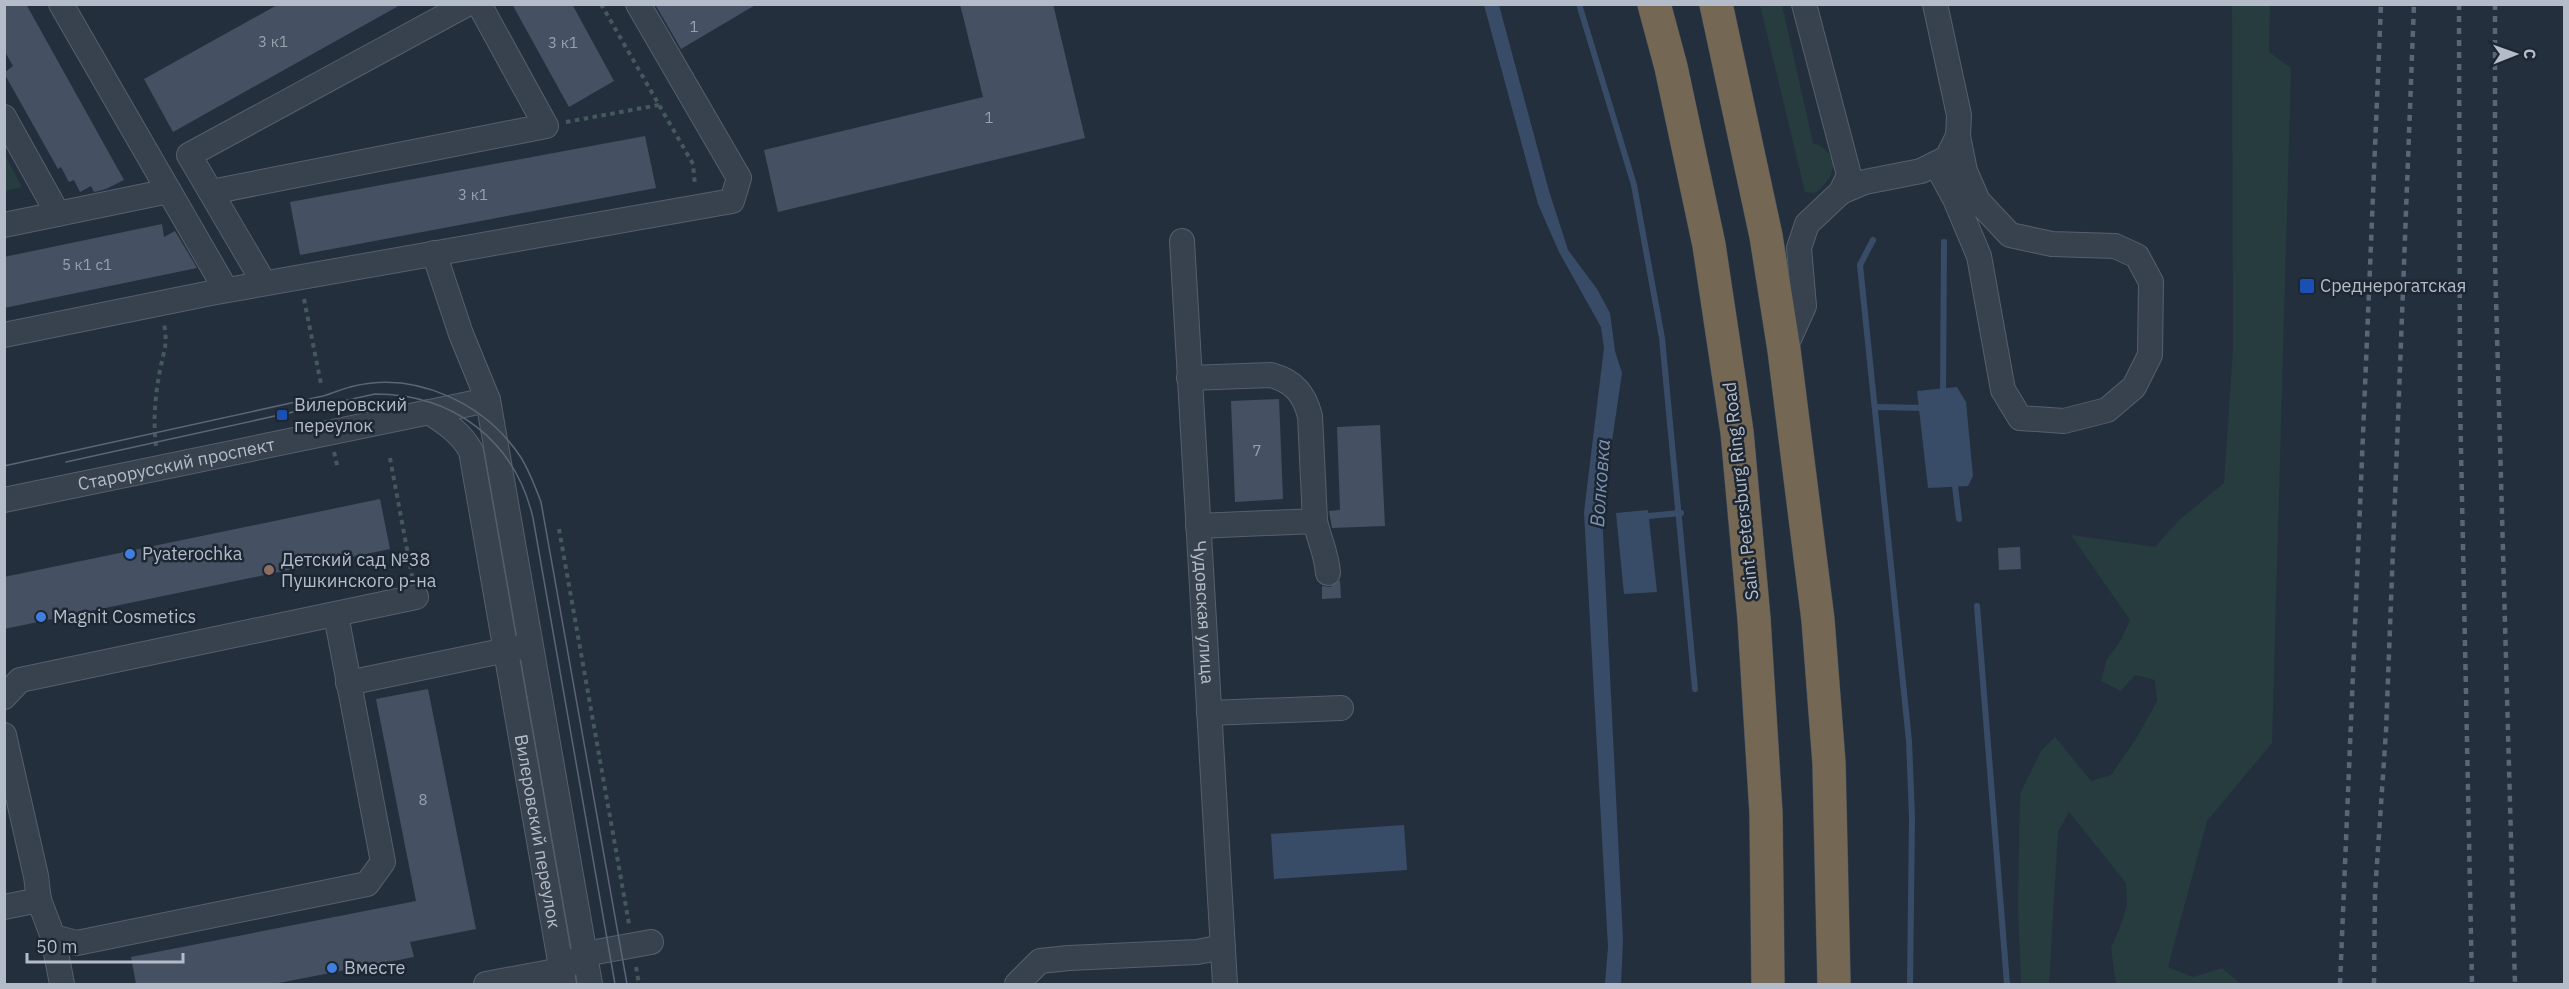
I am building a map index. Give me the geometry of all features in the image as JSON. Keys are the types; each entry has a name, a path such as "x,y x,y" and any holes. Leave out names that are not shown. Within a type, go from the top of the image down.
{"highway":[{"name":"Saint Petersburg Ring Road","path":"1654,4 1671,67 1709,245 1737,432 1754,618 1766,813 1768,984"},
{"path":"1716,4 1767,236 1784,350 1818,620 1828,751 1834,984"}],"street":[{"path":"61,4 169,191 214,287"},
{"path":"264,283 189,155 466,4"},
{"path":"211,192 546,126 478,4"},
{"path":"4,335 161,303 214,287 264,283 732,201 739,178 638,4"},
{"path":"1804,4 1849,175 1842,192"},
{"path":"1935,4 1959,115 1958,136 1965,171 1978,201 2010,235 2052,244 2115,246 2137,256 2151,282 2150,355 2134,387 2107,410 2064,421 2020,418 2003,390 1979,256 1955,199 1936,164"},
{"path":"4,117 58,214"},
{"path":"1784,350 1804,306 1799,248 1807,224 1842,192 1865,182 1921,171 1947,158 1958,136"},
{"path":"4,225 169,191"},
{"name":"Чудовская улица","path":"1182,241 1225,984"},
{"name":"Вилеровский переулок","path":"434,253 461,334 488,400 590,984"},
{"path":"1189,378 1271,375 1284,378 1296,386 1306,401 1311,416 1315,521 1321,545 1327,555 1328,573"},
{"name":"Старорусский проспект","path":"4,500 488,400"},
{"name":"Вилеровский переулок","path":"429,412 450,426 471,451 562,977"},
{"path":"1198,526 1315,521"},
{"path":"4,697 20,680 416,597"},
{"path":"52,937 77,943 367,884 382,862 336,615"},
{"path":"348,683 531,645"},
{"path":"1209,713 1341,708"},
{"path":"4,735 36,876 39,900 52,937 62,984"},
{"path":"4,907 39,900"},
{"path":"486,984 562,977 585,954 642,944"},
{"path":"1017,984 1040,961 1197,952 1223,947"}],"path":[{"path":"601,4 693,164 698,207"},
{"path":"546,126 660,105"},
{"path":"304,296 321,384"},
{"path":"157,453 153,421 160,370 167,342 161,303"},
{"path":"333,445 338,469"},
{"path":"390,458 416,597"},
{"path":"559,529 642,944 639,984"}],"green space":[{"path":"1760,5 1782,5 1813,143 1829,153 1832,159 1832,173 1815,193 1805,192"},
{"path":"2232,5 2270,5 2269,52 2291,68 2272,743 2207,821 2168,967 2193,977 2222,968 2241,984 2116,984 2111,948 2127,905 2126,883 2069,812 2058,832 2049,984 2021,984 2018,907 2020,794 2041,751 2055,737 2091,781 2111,775 2136,739 2157,701 2155,680 2135,675 2121,691 2101,681 2107,659 2121,640 2130,620 2071,535 2155,547 2179,520 2224,483 2233,350"},
{"path":"5,155 22,187 5,191"}],"water":[{"name":"Волковка","path":"1484,5 1499,5 1549,191 1568,250 1597,289 1610,313 1615,351 1622,373 1607,475 1603,533 1623,940 1621,984 1605,984 1608,947 1584,512 1604,348 1601,327 1559,252 1538,204"},
{"path":"1957,387 1966,402 1973,476 1968,486 1928,488 1917,391"},
{"path":"1648,510 1657,592 1624,594 1616,513"},
{"path":"1404,825 1407,870 1274,879 1271,834"}],"building":[{"path":"4,4 26,4 124,180 106,189 94,192 91,186 80,192 74,180 69,182 61,167 58,169 4,73 13,66 4,50"},
{"path":"279,4 402,4 173,132 144,79"},
{"path":"512,4 572,4 614,81 569,107"},
{"path":"655,4 757,4 681,49"},
{"path":"960,4 1053,4 1085,138 778,212 764,150 983,97"},
{"path":"645,136 656,188 300,255 290,202"},
{"path":"162,224 164,237 175,231 197,268 4,308 4,257"},
{"path":"1279,399 1283,499 1235,502 1231,401"},
{"path":"1380,425 1385,526 1332,528 1329,511 1340,510 1337,427"},
{"path":"380,499 390,549 4,629 4,577"},
{"path":"2020,547 2021,569 1999,570 1998,548"},
{"path":"1340,580 1341,598 1322,599 1322,586 1330,587"},
{"path":"428,689 476,929 410,942 414,957 273,984 136,984 131,957 416,901 376,699"}],"waterway":[{"path":"1579,4 1634,185 1662,338 1695,689"},
{"path":"1873,240 1860,265 1909,741 1912,817 1910,984"},
{"path":"1943,397 1944,242"},
{"path":"1875,407 1926,408"},
{"path":"1954,478 1959,519"},
{"path":"1648,516 1681,513"},
{"path":"1977,606 2007,984"}],"tram line":[{"path":"4,466 323,396 354,386 378,383 402,383 425,388 448,396 469,407 488,421 520,456 541,502 627,984"},
{"path":"66,462 375,394 404,396 455,413 477,427 496,445 512,466 533,518 615,984"}],"railway":[{"path":"2340,984 2381,4"},
{"path":"2374,984 2375,893 2386,731 2414,4"},
{"path":"2459,4 2460,401 2472,984"},
{"path":"2495,4 2495,262 2515,984"}],"place":[{"name":"Среднерогатская","path":"2307,286"},
{"name":"Вилеровский переулок","path":"282,415"},
{"name":"Pyaterochka","path":"130,554"},
{"name":"Детский сад №38 Пушкинского р-на","path":"269,570"},
{"name":"Magnit Cosmetics","path":"41,617"},
{"name":"Вместе","path":"332,968"}]}
